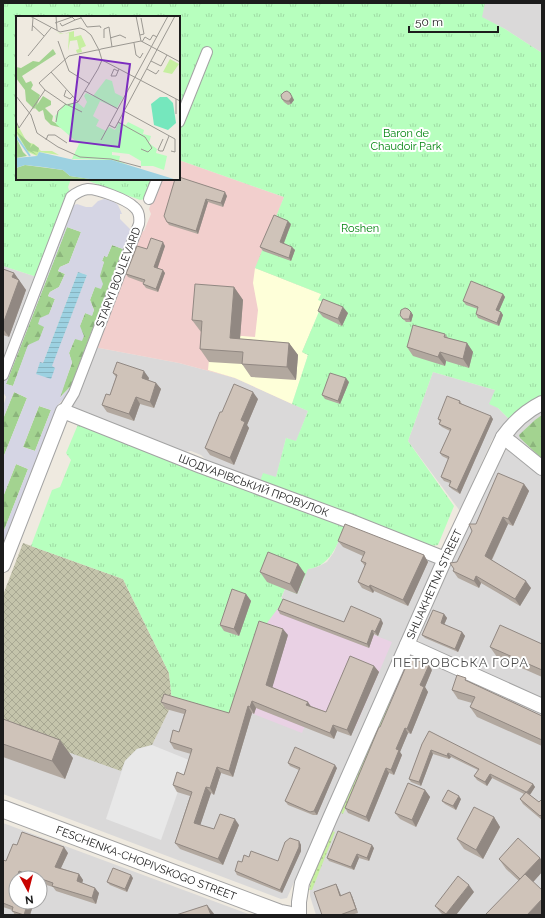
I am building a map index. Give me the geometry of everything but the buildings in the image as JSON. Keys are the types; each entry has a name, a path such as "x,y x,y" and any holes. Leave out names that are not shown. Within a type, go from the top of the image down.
{"street":[{"path":"180,120 207,52"},
{"path":"149,199 156,180"},
{"name":"STARYI BOULEVARD","path":"3,375 71,197 79,191 88,189 115,197 134,206 140,218 139,224 74,393 63,411 3,565"},
{"name":"SHLIAKHETNA STREET","path":"299,915 299,902 302,883 445,559 503,437 516,420 542,403"},
{"name":"ШОДУАРІВСЬКИЙ ПРОВУЛОК","path":"63,411 201,466 347,520 445,559"},
{"path":"503,437 542,468"},
{"path":"407,645 542,706"},
{"name":"FESCHENKA-CHOPIVSKOGO STREET","path":"3,809 279,913 289,915"}],"shaded area":[{"path":"485,3 542,3 542,53 505,29 481,17"},
{"path":"180,160 284,197 276,218 291,282 321,294 292,404 235,378 179,363 94,347 141,232 144,231 151,214 149,209 160,180 180,180"},
{"path":"104,199 113,201 118,205 122,214 120,214 120,219 132,231 72,389 58,405 3,545 3,533 28,469 16,464 3,497 3,458 27,398 14,392 3,419 3,407 6,397 3,392 3,383 72,206 77,204 92,207 98,201","holes":["67,227 81,232 69,263 60,267 58,271 65,274 59,287 50,292 48,296 55,299 49,314 40,318 38,324 44,327 39,340 28,345 13,386 6,384","112,245 123,249 71,386 60,398 72,362 69,353 75,339 82,341 84,336 80,326 85,313 92,316 94,310 90,300 95,287 101,289 103,284 100,276 104,262 102,261 104,256 107,257","78,272 87,275 51,367 36,374 40,363 43,363","39,406 51,410 35,451 23,447"]},
{"path":"3,266 37,277 3,366"},
{"path":"255,268 321,294 323,302 302,352 308,355 292,404 235,378 208,370 210,349 229,335 255,337 258,310 253,283"},
{"path":"94,347 179,363 235,378 308,411 296,442 286,438 276,478 259,484 204,462 205,459 201,455 191,451 181,452 71,409"},
{"path":"433,372 495,390 498,408 509,419 492,440 460,511 408,441"},
{"path":"542,409 542,699 422,644 418,640 444,577 497,465 506,450 509,449 515,430"},
{"path":"346,522 436,562 287,898 281,899 3,794 3,729 152,745 172,701 283,599 281,599 285,589 308,569 317,567 327,562 334,552"},
{"path":"23,543 123,579 169,673 172,701 152,745 137,749 125,761 121,771 3,729 3,595"},
{"path":"284,600 392,642 355,728 312,709 302,733 238,708 264,627"},
{"path":"411,655 542,713 542,915 316,915 310,896 310,885 312,878 409,656"},
{"path":"152,745 189,760 161,840 106,819 125,761 137,749"},
{"path":"3,823 251,915 3,915"}],"green space":[{"name":"Baron de Chaudoir Park","path":"3,3 485,3 482,17 505,29 542,53 542,395 521,408 509,419 498,408 489,404 495,390 433,372 408,441 454,506 438,545 430,546 348,517 330,557 317,567 308,569 297,594 285,589 281,598 284,600 264,627 234,720 172,701 169,673 123,579 31,546 52,490 60,487 71,460 66,453 79,422 259,484 263,473 276,477 286,438 296,441 308,411 292,404 308,355 302,352 323,302 318,300 321,294 255,268 284,197 180,160 180,16 16,16 16,180 71,180 68,187 70,193 37,277 3,266"},
{"path":"86,180 154,180 145,199 140,200"},
{"path":"67,227 81,232 69,263 60,267 58,271 65,274 59,287 50,292 48,296 55,299 39,341 28,346 13,386 6,384"},
{"path":"112,245 123,249 71,386 59,398 72,363 69,353 85,313 92,315 94,310 90,300 104,262 102,261 104,256 107,257"},
{"path":"14,392 27,398 3,458 3,419"},
{"path":"39,406 51,410 35,451 23,447"},
{"path":"542,415 542,459 520,438 519,435"},
{"path":"16,464 28,469 3,533 3,497"},
{"path":"388,702 392,704 343,814 340,812"},
{"path":"332,831 335,832 312,890 309,890 312,878"}],"water":[{"path":"78,272 87,275 52,366 55,368 51,379 36,374 40,362 43,363"}],"district":[{"name":"ПЕТРОВСЬКА ГОРА","path":"461,662"}],"park label":[{"name":"Roshen","path":"360,228"}]}
